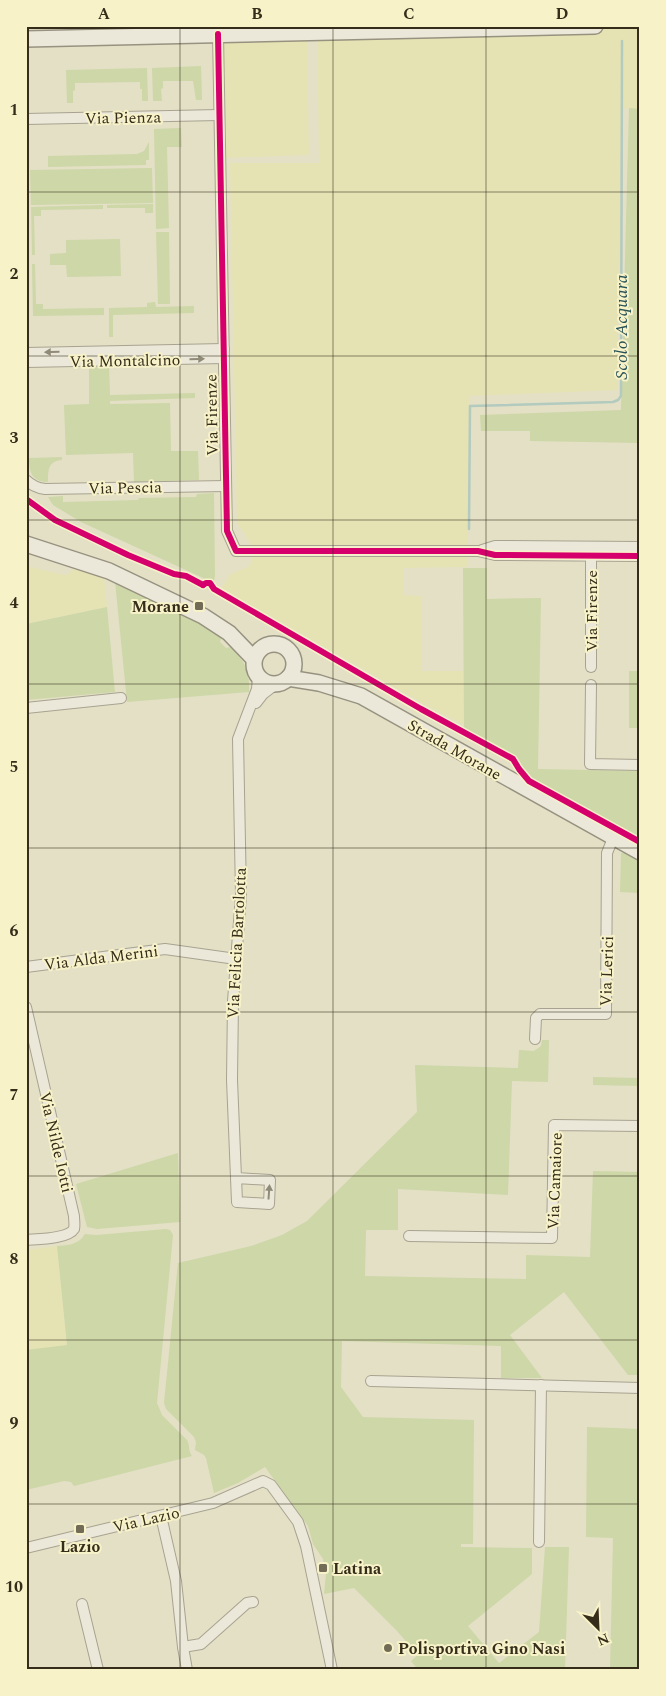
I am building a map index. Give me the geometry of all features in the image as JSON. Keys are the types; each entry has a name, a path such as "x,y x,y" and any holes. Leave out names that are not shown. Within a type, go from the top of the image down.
{"street":[{"path":"26,39 594,26"},
{"name":"Via Firenze","path":"218,34 227,531 236,551 478,551 495,555 640,548"},
{"name":"Via Pienza","path":"26,119 219,115"},
{"name":"Via Montalcino","path":"26,353 224,353"},
{"name":"Via Montalcino","path":"26,362 224,353"},
{"name":"Via Pescia","path":"26,480 31,485 45,489 226,486"},
{"path":"26,544 109,571 203,616 258,654"},
{"path":"26,549 46,551"},
{"name":"Via Firenze","path":"591,551 640,556"},
{"name":"Via Firenze","path":"591,551 591,667"},
{"path":"268,645 282,646 292,654 286,676 269,684 258,677 254,665 258,654 268,645"},
{"name":"Strada Morane","path":"286,676 319,683 361,696 640,852"},
{"name":"Via Felicia Bartolotta","path":"250,710 263,694 286,676"},
{"name":"Via Felicia Bartolotta","path":"236,1178 232,1080 233,1002 241,895 238,739 257,689 258,677"},
{"path":"591,685 590,764 640,765"},
{"path":"26,708 121,698"},
{"name":"Via Lerici","path":"535,1039 536,1018 540,1014 606,1014 608,853 613,838"},
{"name":"Via Alda Merini","path":"26,967 165,949 236,959"},
{"name":"Via Nilde Iotti","path":"26,1006 75,1225 68,1234 26,1240"},
{"name":"Via Camaiore","path":"409,1236 552,1238 554,1125 640,1126"},
{"path":"371,1382 640,1388"},
{"path":"539,1542 541,1385"},
{"name":"Via Lazio","path":"26,1548 212,1503 263,1481 271,1485 298,1522 306,1546 332,1670"},
{"path":"160,1516 176,1581 187,1670"},
{"path":"183,1647 201,1644 247,1603 253,1602"},
{"path":"82,1604 98,1670"}],"shaded area":[{"path":"317,26 640,26 640,109 621,108 617,390 470,396 467,567 403,568 403,595 421,596 421,671 467,671 468,727 431,708 221,588 231,574 250,566 253,550 245,534 237,524 230,163 319,163"},
{"path":"307,41 309,155 221,158 219,43"},
{"path":"26,566 65,575 75,567 104,577 107,607 26,624"},
{"path":"57,1246 67,1346 26,1350 26,1250"}],"green space":[{"path":"201,66 202,100 196,100 193,81 163,81 163,88 161,89 162,101 153,101 152,68"},
{"path":"147,68 148,101 142,101 140,82 75,83 73,103 67,103 66,70"},
{"path":"629,108 640,109 640,443 530,441 530,431 481,431 480,415 621,410"},
{"path":"181,128 182,147 167,147 169,228 156,229 154,129"},
{"path":"149,142 149,160 146,160 146,165 48,167 48,156 137,154 144,151"},
{"path":"152,168 153,203 31,205 30,170"},
{"path":"153,204 153,213 145,213 145,208 107,208 107,205"},
{"path":"103,205 103,209 41,210 41,216 34,216 35,255 32,255 31,207"},
{"path":"156,232 169,232 170,304 158,304"},
{"path":"120,239 121,276 67,277 66,265 50,265 50,254 66,253 66,240"},
{"path":"32,264 35,264 36,304 43,304 43,309 104,308 104,315 33,316"},
{"path":"155,302 156,307 194,306 194,313 113,315 113,337 109,337 109,308 147,307 147,303"},
{"path":"109,366 110,395 195,393 195,398 110,401 110,404 170,403 171,451 198,451 199,480 134,482 133,453 66,455 64,405 89,404 89,367"},
{"path":"62,457 62,460 51,464 48,482 38,480 32,475 29,458"},
{"path":"214,493 215,576 212,582 81,522 53,505 48,497 63,496 63,502 196,497 197,494"},
{"path":"463,568 487,568 487,599 541,598 538,769 640,771 640,839 522,776 507,754 464,731"},
{"path":"115,581 206,623 222,636 220,642 226,648 231,647 246,667 249,678 249,692 127,702"},
{"path":"107,607 115,692 26,700 26,624"},
{"path":"629,671 640,671 640,728 629,728"},
{"path":"621,853 625,853 640,862 640,893 620,892"},
{"path":"542,1040 549,1040 548,1082 512,1081 508,1195 398,1189 398,1230 366,1230 365,1276 526,1279 526,1255 590,1257 593,1171 639,1172 638,1278 640,1278 640,1375 628,1375 564,1292 510,1335 542,1378 501,1378 501,1346 342,1341 341,1387 363,1417 474,1420 473,1544 461,1544 461,1547 532,1548 532,1574 468,1626 499,1663 539,1632 545,1547 569,1547 565,1670 418,1670 411,1661 418,1655 354,1588 324,1594 326,1574 323,1559 313,1544 308,1526 265,1467 238,1483 214,1493 206,1458 195,1450 196,1442 194,1437 166,1409 164,1403 178,1263 251,1246 282,1235 307,1221 417,1112 415,1065 518,1068 519,1050 534,1051 541,1046"},
{"path":"593,1077 640,1078 640,1086 593,1085"},
{"path":"178,1153 180,1222 97,1229 87,1227 76,1184"},
{"path":"170,1230 173,1235 157,1403 162,1415 187,1440 192,1456 74,1486 71,1482 64,1481 26,1490 26,1350 67,1345 57,1246 76,1242 85,1234 96,1235"},
{"path":"587,1427 640,1429 640,1670 610,1670 613,1538 586,1537"}],"waterway":[{"name":"Scolo Acquara","path":"469,529 470,406 613,402 621,396 622,41"}],"cycle path":[{"path":"218,34 227,531 236,551 478,551 495,555 640,556"},
{"path":"26,499 55,520 128,555 174,574 186,576 203,585"},
{"path":"203,585 210,583 214,589 421,709 513,759 529,781 640,842"}],"place":[{"name":"Morane","path":"199,606"},
{"name":"Lazio","path":"80,1529"},
{"name":"Latina","path":"323,1568"},
{"name":"Polisportiva Gino Nasi","path":"388,1648"}]}
